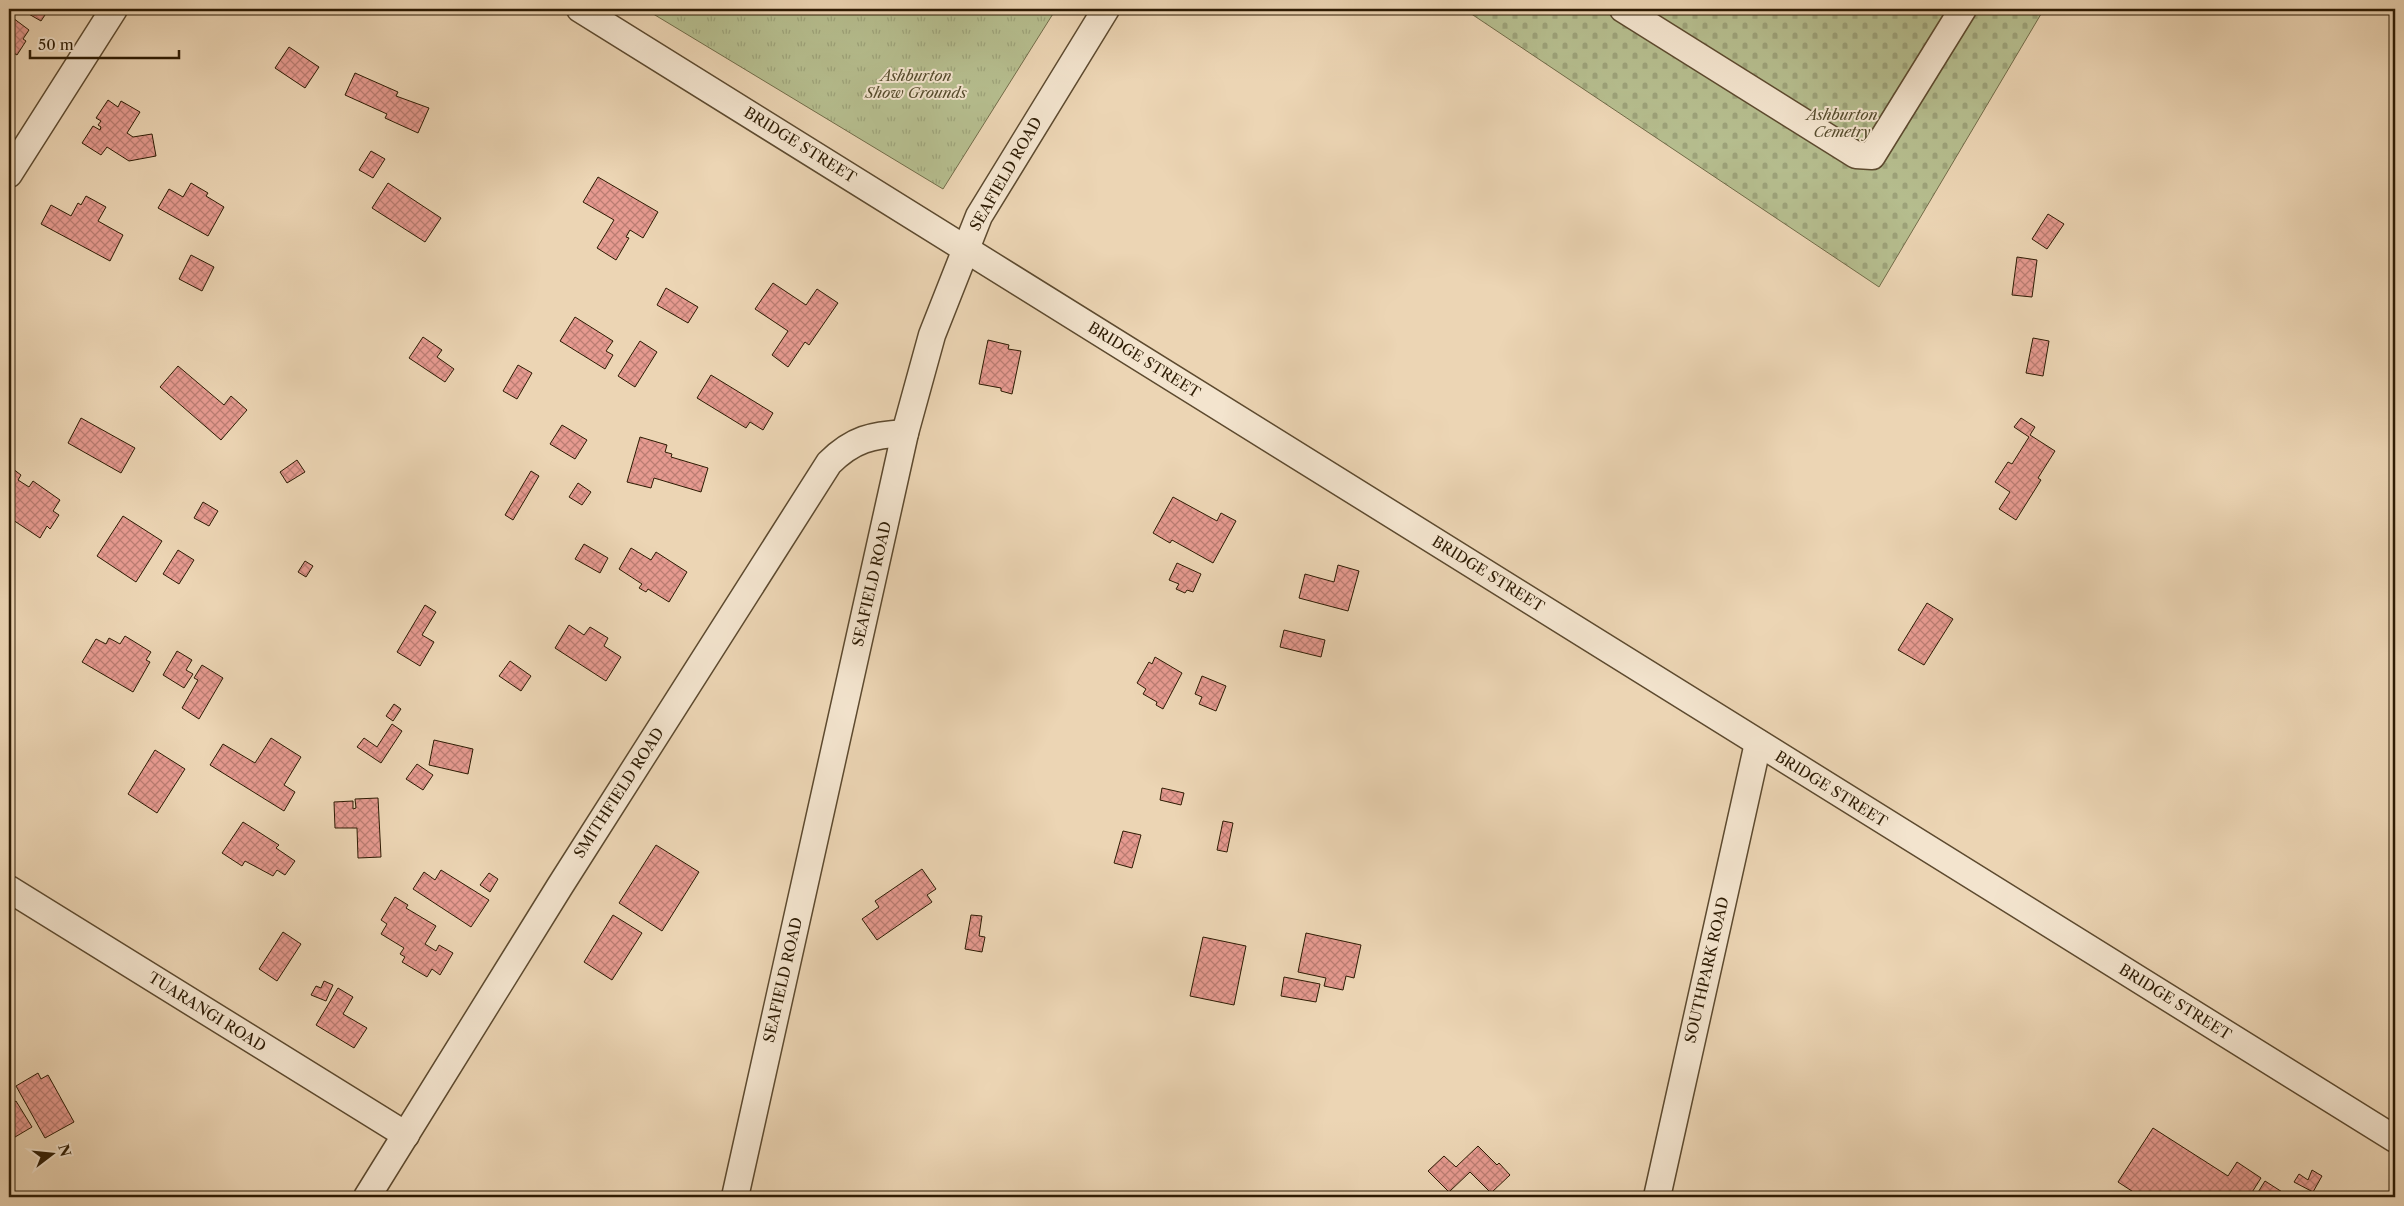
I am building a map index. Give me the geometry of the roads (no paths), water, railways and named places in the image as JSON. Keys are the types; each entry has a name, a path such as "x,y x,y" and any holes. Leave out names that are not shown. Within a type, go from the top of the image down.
{"street":[{"path":"9,174 114,9"},
{"name":"BRIDGE STREET","path":"580,9 2395,1139"},
{"name":"SEAFIELD ROAD","path":"735,1197 905,433 932,335 965,247 993,190 1106,9"},
{"path":"1622,9 1856,155 1872,156 1963,9"},
{"name":"SMITHFIELD ROAD","path":"367,1197 560,886 829,463 842,450 869,437 905,433"},
{"name":"SOUTHPARK ROAD","path":"1657,1197 1758,743"},
{"name":"TUARANGI ROAD","path":"9,889 406,1135"}],"park label":[{"name":"Ashburton Show Grounds","path":"916,84"},
{"name":"Ashburton Cemetry","path":"1842,124"}]}
